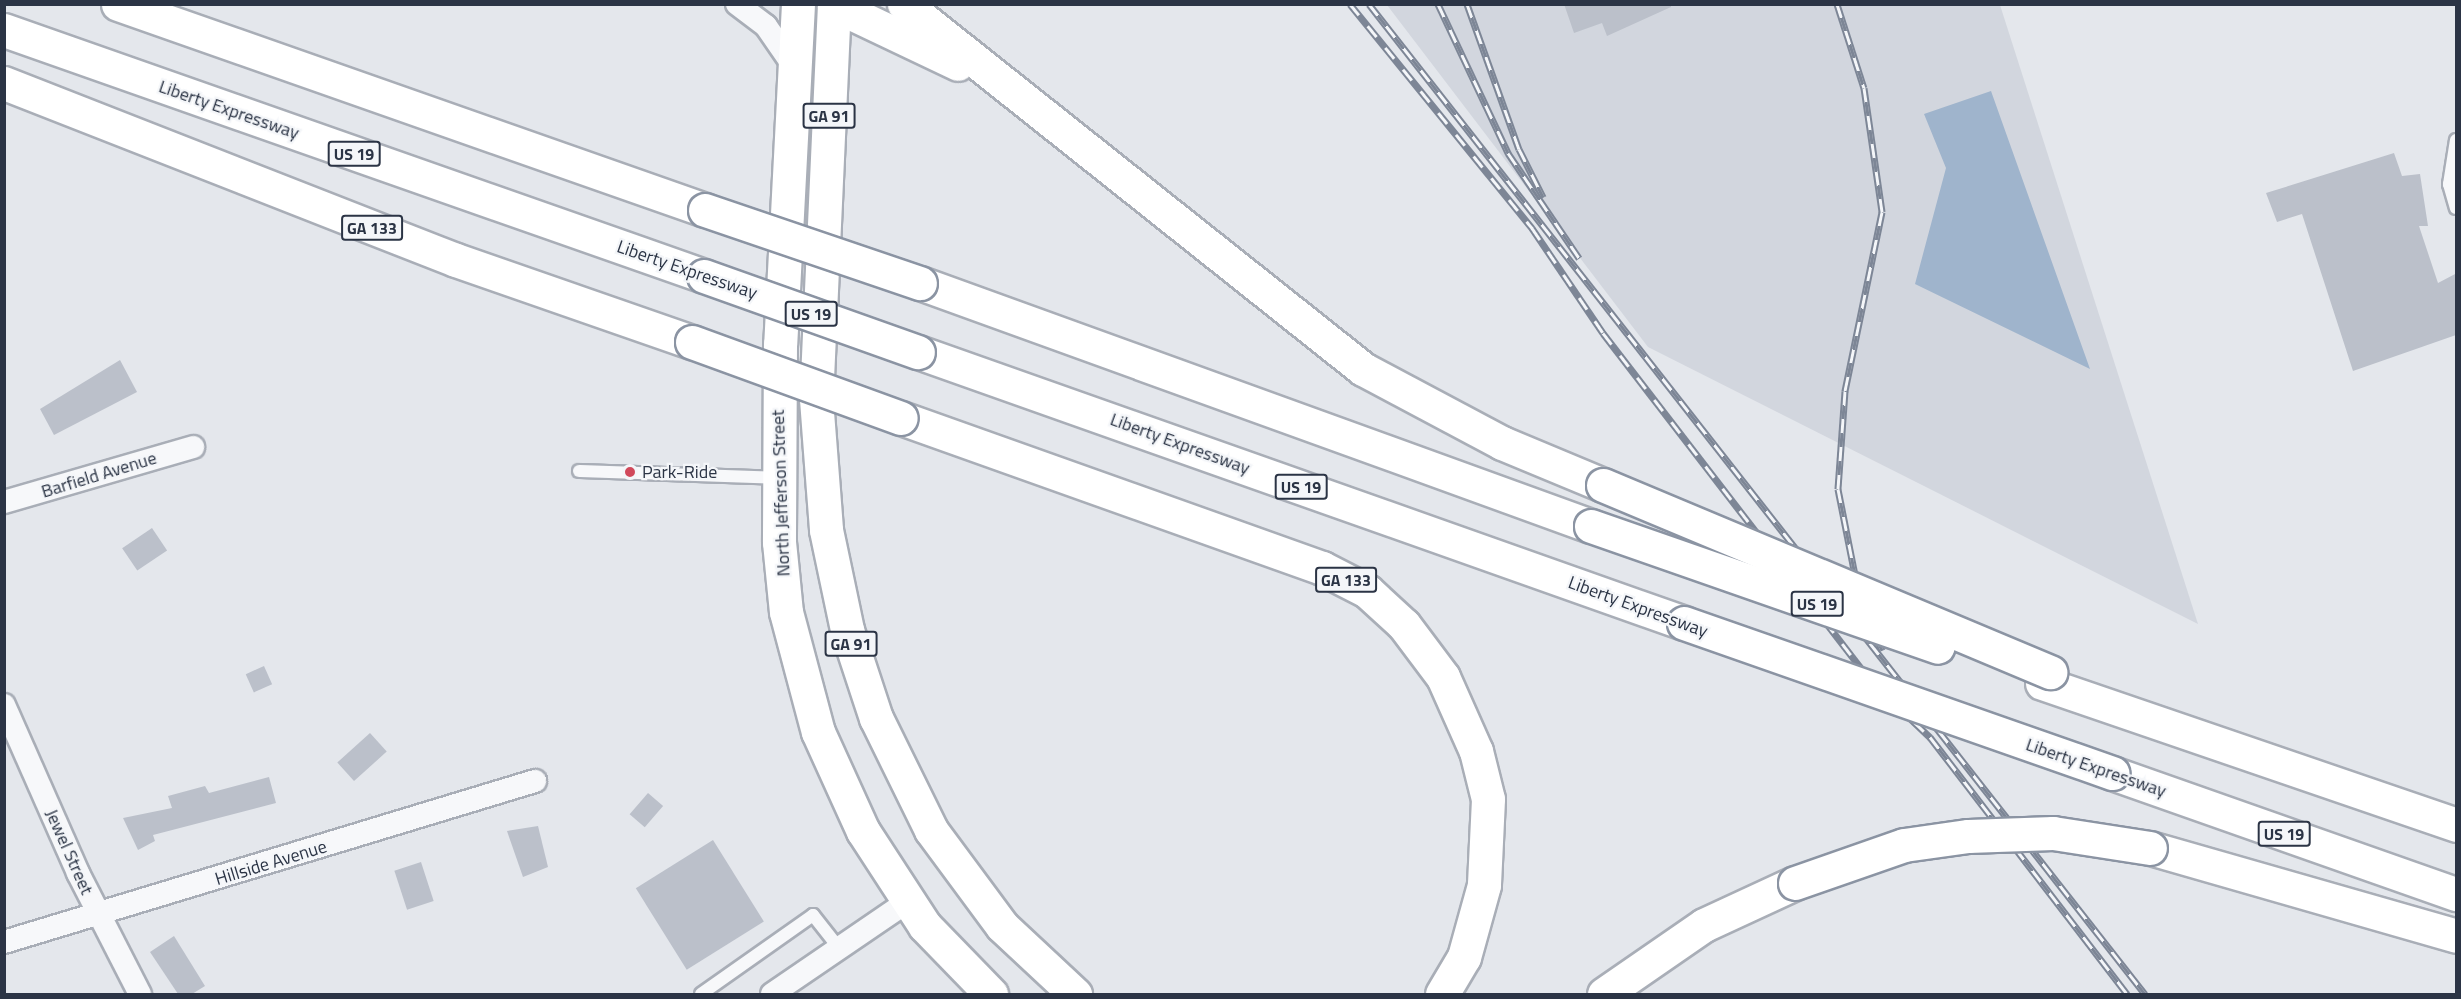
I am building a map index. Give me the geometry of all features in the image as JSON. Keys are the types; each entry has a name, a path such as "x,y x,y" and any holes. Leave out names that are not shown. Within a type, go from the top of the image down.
{"main road":[{"name":"US 19","path":"118,4 920,283 1591,526 2047,677"},
{"name":"North Jefferson Street","path":"798,4 777,478 786,612 818,732 863,831 907,902 991,994"},
{"path":"904,4 1363,369 1503,443 2047,677 2095,702 2457,825"},
{"path":"833,5 1006,86"},
{"name":"GA 91","path":"833,5 816,399 822,500 847,630 884,737 931,830 1002,926 1075,994"},
{"name":"Liberty Expressway","path":"4,30 2457,894"},
{"name":"GA 133","path":"4,83 456,260 692,342 1322,568 1367,591 1404,625 1443,677 1476,751 1488,799 1484,885 1464,957 1442,994"},
{"path":"1604,994 1704,925 1795,883 1904,845 1968,836 2053,833 2150,848 2457,936"}],"street":[{"path":"737,4 766,26 795,68"},
{"name":"Barfield Avenue","path":"4,502 193,447"},
{"name":"Jewel Street","path":"4,705 98,915 140,994"},
{"name":"Hillside Avenue","path":"4,942 536,781"},
{"path":"772,994 907,902"}],"lane":[{"path":"2457,140 2449,184 2457,208"},
{"path":"579,471 777,478"},
{"path":"701,994 813,915 839,948"}],"shaded area":[{"path":"1387,5 2000,5 2198,624 1648,347"}],"water":[{"path":"1991,91 2090,369 1915,284 1946,168 1924,114"}],"building":[{"path":"1564,4 1671,4 1671,7 1607,36 1602,23 1574,33"},
{"path":"2394,153 2402,176 2420,174 2428,226 2419,226 2438,283 2457,273 2456,335 2353,371 2302,214 2277,222 2266,193"},
{"path":"120,360 137,392 54,435 40,409"},
{"path":"152,528 167,550 137,571 122,548"},
{"path":"264,666 272,684 254,692 246,674"},
{"path":"370,733 387,752 354,781 337,762"},
{"path":"269,777 276,803 153,835 155,841 138,850 123,818 172,808 168,796 205,786 209,793"},
{"path":"648,793 663,806 645,827 630,814"},
{"path":"538,826 548,867 523,877 507,831"},
{"path":"713,840 764,921 687,970 636,888"},
{"path":"421,862 434,901 407,910 394,871"},
{"path":"174,936 205,986 192,994 178,994 150,952"}],"railway":[{"path":"1350,4 1532,228 1603,333 1873,683 1930,737 2127,994"},
{"path":"1369,4 2145,994"},
{"path":"1438,4 1508,153 1579,258"},
{"path":"1467,4 1519,149 1543,197"},
{"path":"1837,4 1864,88 1882,212 1845,391 1838,489 1860,600 1882,650"}],"place":[{"name":"Park-Ride","path":"630,472"}]}
